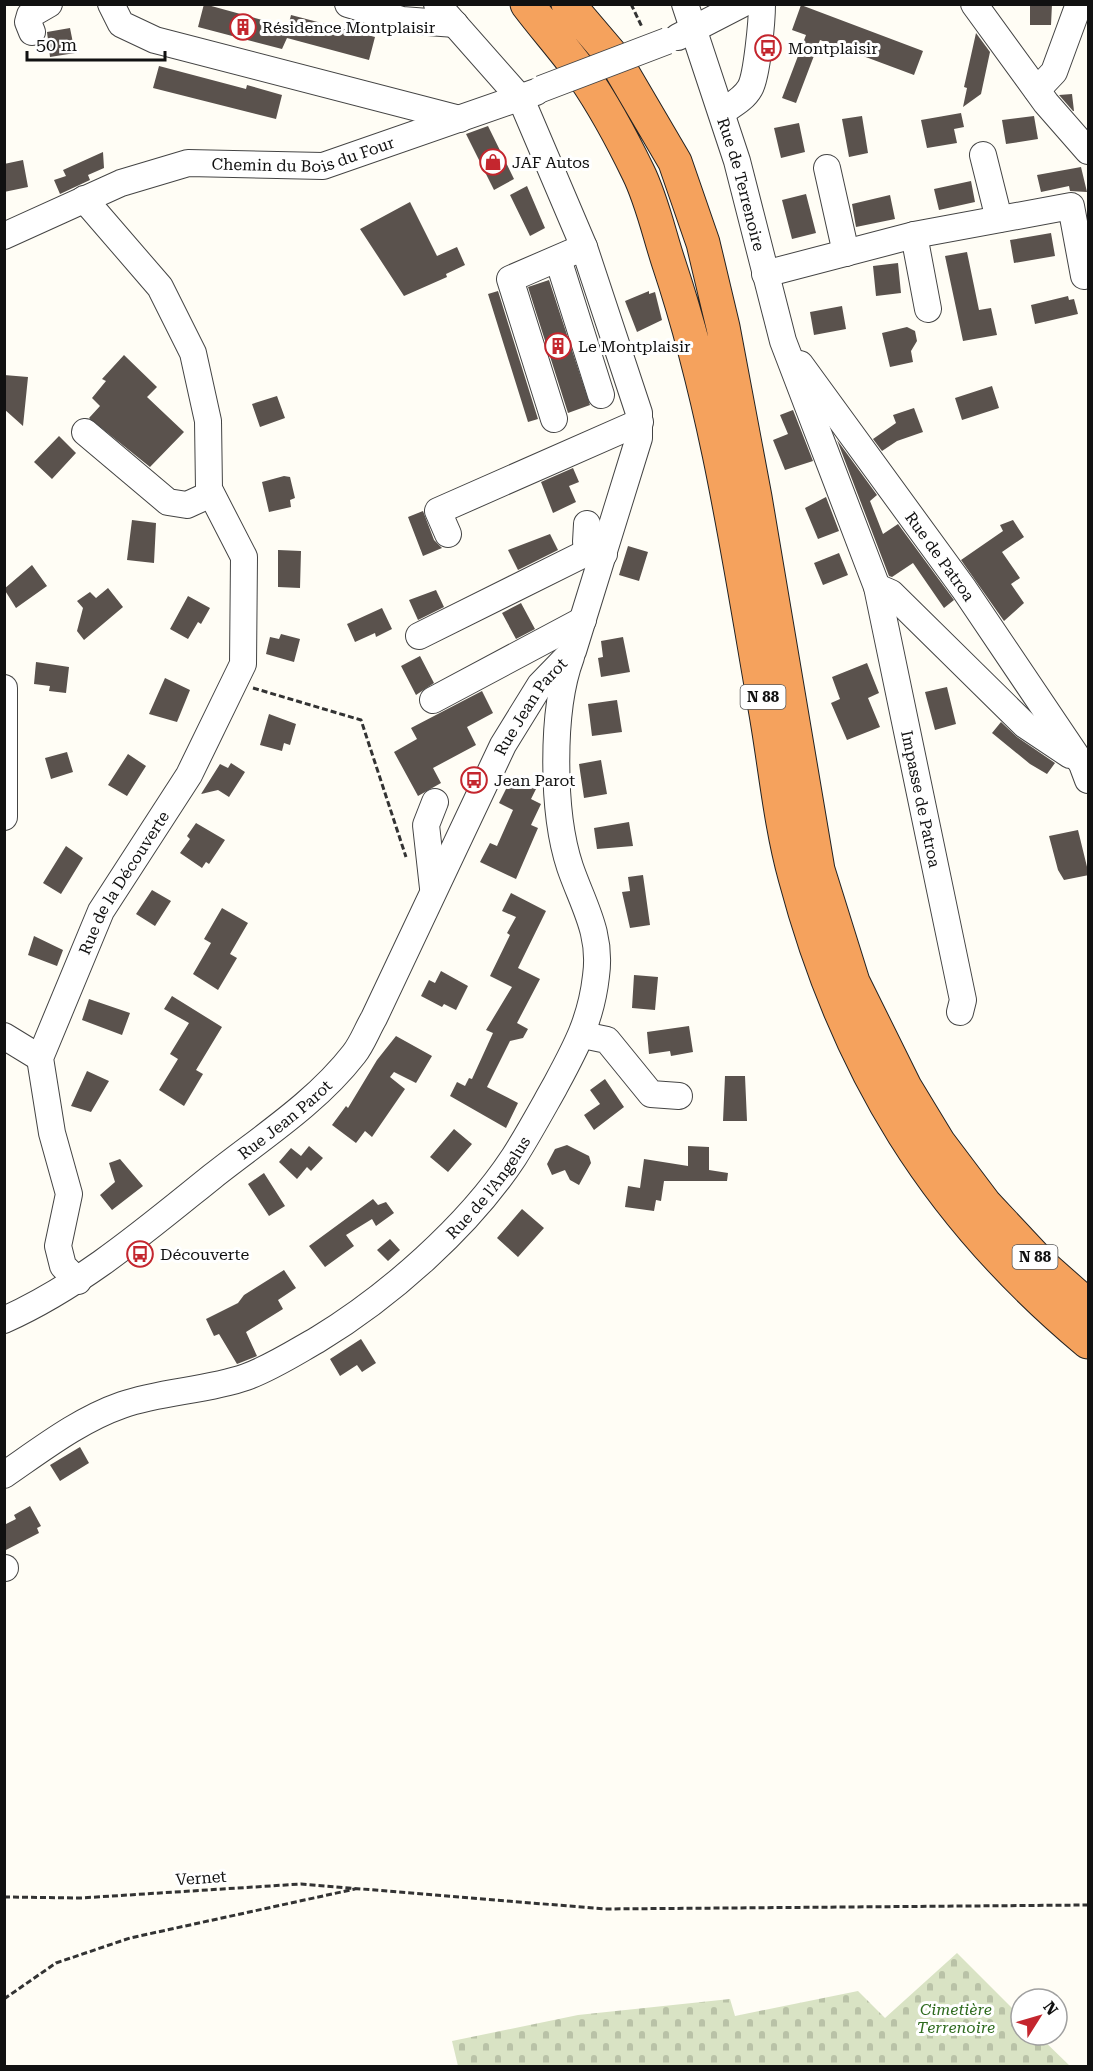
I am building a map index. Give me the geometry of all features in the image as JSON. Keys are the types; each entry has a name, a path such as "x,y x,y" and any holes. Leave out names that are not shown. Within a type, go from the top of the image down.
{"highway":[{"name":"N 88","path":"527,4 584,76 640,174 693,337 730,505 794,875 825,975 848,1032 882,1099 912,1149 961,1217 1039,1300 1089,1342"},
{"name":"N 88","path":"568,4 614,58 675,162 703,243 723,327 755,497 818,870 853,981 905,1087 939,1143 985,1204 1044,1266 1089,1305"}],"street":[{"path":"32,32 28,22 30,15 49,4"},
{"path":"111,4 121,24 155,40 460,119"},
{"path":"348,4 424,14 454,24"},
{"name":"Rue Jean Parot","path":"4,1320 40,1304 78,1281 317,1094 354,1053 374,1018 511,730 540,685 573,651 600,551 639,438 640,422 531,94 454,24 437,4"},
{"name":"Rue de Terrenoire","path":"685,4 738,161 783,341"},
{"path":"531,94 668,41 742,4"},
{"path":"722,112 739,101 751,87 762,23 762,4"},
{"path":"974,4 1036,90 1089,151"},
{"path":"1036,90 1054,72 1079,4"},
{"name":"Chemin du Bois du Four","path":"4,236 121,183 188,163 272,167 323,166 531,94"},
{"path":"983,155 999,219"},
{"path":"827,168 846,253"},
{"path":"84,199 160,287 193,353 208,420 211,494 187,505 168,502 85,432"},
{"path":"765,274 914,235 1071,206 1084,276"},
{"path":"914,235 928,309"},
{"path":"554,419 510,279 584,248"},
{"path":"558,259 601,395"},
{"name":"Impasse de Patroa","path":"783,341 877,587 963,1000 960,1012"},
{"name":"Rue de Patroa","path":"783,341 964,589 1085,772"},
{"path":"448,534 438,511 640,422"},
{"name":"Rue de la Découverte","path":"40,1058 101,911 189,775 243,664 244,557 211,494"},
{"path":"587,524 586,542 600,551"},
{"path":"419,636 600,551"},
{"path":"877,587 891,593 1025,725 1085,772"},
{"path":"433,700 583,620"},
{"name":"Rue de l'Angelus","path":"4,1475 98,1414 125,1404 246,1377 287,1358 375,1302 418,1265 478,1202 512,1159 583,1035 593,1002 598,962 592,920 570,867 558,817 559,704 563,678 573,651"},
{"path":"4,688 4,818"},
{"path":"434,888 426,825 435,802"},
{"path":"583,1035 607,1040 651,1094 679,1096"},
{"path":"4,1036 40,1058 52,1133 69,1194 58,1246 63,1266 78,1281"}],"path":[{"path":"234,682 362,720 406,859"},
{"name":"Vernet","path":"4,1897 81,1898 301,1884 605,1909 1089,1905"},
{"path":"4,1999 56,1963 130,1938 360,1888"}],"green space":[{"name":"Cimetière Terrenoire","path":"957,1953 1009,2005 1009,2047 1050,2047 1070,2066 458,2066 452,2041 578,2015 730,1999 735,2016 858,1991 885,2018"}],"building":[{"path":"204,4 288,27 291,15 375,37 369,60 287,38 282,49 198,27"},
{"path":"1030,4 1052,4 1051,25 1030,25"},
{"path":"801,5 923,51 914,75 820,40 796,103 782,98 806,35 792,30"},
{"path":"70,28 75,53 50,57 47,32"},
{"path":"976,33 990,52 981,94 963,107 967,88 964,87"},
{"path":"159,66 246,89 247,85 282,95 276,119 153,88"},
{"path":"1072,94 1074,111 1059,95"},
{"path":"961,113 964,127 954,129 957,143 927,148 921,120"},
{"path":"862,116 868,153 849,157 842,119"},
{"path":"1034,116 1038,139 1006,144 1002,120"},
{"path":"799,123 805,152 781,158 774,128"},
{"name":"JAF Autos","path":"488,126 514,179 494,190 466,134"},
{"path":"103,152 104,168 88,175 90,180 60,194 54,180 66,176 63,170"},
{"path":"23,160 28,187 4,192 4,164"},
{"path":"1081,167 1087,192 1070,191 1069,186 1041,192 1037,175"},
{"path":"971,181 975,202 939,210 934,189"},
{"path":"527,186 545,228 530,236 510,195"},
{"path":"806,194 816,233 792,239 782,200"},
{"path":"890,195 895,219 856,227 852,204"},
{"path":"410,202 437,256 457,247 465,265 446,274 447,277 404,296 360,229"},
{"path":"1051,233 1055,256 1014,263 1010,240"},
{"path":"967,252 979,310 991,308 997,335 963,341 945,256"},
{"path":"898,263 901,293 876,296 873,266"},
{"name":"Le Montplaisir","path":"549,280 590,405 568,413 528,287"},
{"path":"498,291 538,419 528,422 488,294"},
{"path":"649,291 649,294 655,292 662,320 637,332 625,301"},
{"path":"1068,296 1069,300 1074,299 1078,314 1035,324 1031,305"},
{"path":"842,306 846,329 814,335 810,312"},
{"path":"907,327 915,331 917,341 911,351 913,362 890,367 882,333"},
{"path":"124,355 157,387 147,397 184,432 150,467 89,418 100,406 92,398 106,381 102,379"},
{"path":"4,375 28,377 23,426 4,409"},
{"path":"992,386 999,408 962,420 955,398"},
{"path":"277,396 285,418 260,427 252,404"},
{"path":"914,408 923,432 897,441 882,451 873,439 896,423 893,415"},
{"path":"793,410 813,461 785,470 773,440 788,434 780,415"},
{"path":"59,436 76,453 52,479 34,462"},
{"path":"837,440 877,495 870,501 883,534 898,524 954,600 944,608 913,563 892,577 889,576"},
{"path":"573,468 579,482 569,486 576,502 553,513 541,482"},
{"path":"284,476 290,477 295,498 290,500 291,507 269,512 262,482"},
{"path":"826,497 839,531 818,539 805,508"},
{"path":"423,511 434,540 442,548 423,556 408,517"},
{"path":"132,520 156,523 154,563 127,560"},
{"path":"1013,520 1024,537 1002,552 1020,578 1011,584 1024,603 1004,621 961,560 1003,531 1000,525"},
{"path":"550,534 558,550 518,570 508,550"},
{"path":"628,546 648,552 639,581 619,575"},
{"path":"278,550 301,551 300,588 278,587"},
{"path":"839,553 848,575 823,585 814,563"},
{"path":"32,565 47,586 16,608 4,589"},
{"path":"108,588 123,607 84,640 77,631 83,608 77,601 90,592 96,598"},
{"path":"436,590 444,607 418,620 409,600"},
{"path":"188,596 210,608 201,624 198,622 188,639 170,629"},
{"path":"521,603 535,629 516,639 502,613"},
{"path":"382,608 392,629 376,637 375,633 355,642 347,624"},
{"path":"281,634 300,639 294,662 266,654 270,637 279,639"},
{"path":"623,637 630,672 601,677 598,658 603,657 601,641"},
{"path":"420,656 434,683 416,695 401,666"},
{"path":"36,662 69,667 66,693 49,691 50,686 34,684"},
{"path":"867,663 879,693 868,698 880,727 847,740 831,703 840,699 832,677"},
{"path":"165,678 190,690 177,722 149,714"},
{"path":"947,687 956,724 935,730 925,692"},
{"path":"482,691 493,713 467,727 476,745 433,768 441,783 418,796 394,752 417,739 411,728"},
{"path":"617,700 622,732 592,736 588,704"},
{"path":"269,714 296,724 290,745 284,743 282,751 260,745"},
{"path":"1001,722 1017,737 1055,763 1047,774 1030,764 992,733"},
{"path":"67,752 73,772 51,779 45,758"},
{"path":"128,754 146,766 127,796 108,785"},
{"path":"601,760 607,794 584,798 579,764"},
{"path":"231,763 245,772 229,797 218,790 201,794 220,764 228,768"},
{"path":"512,777 536,789 531,799 541,804 531,825 538,828 516,879 480,862 490,843 497,846 513,810 499,803"},
{"path":"629,822 633,846 597,849 594,828"},
{"path":"196,823 225,840 209,864 206,862 202,868 180,853 190,839 187,836"},
{"path":"1078,830 1089,875 1064,880 1058,870 1049,836"},
{"path":"66,846 83,858 61,894 43,883"},
{"path":"643,875 650,925 630,928 622,892 630,891 628,877"},
{"path":"152,890 171,901 155,926 136,914"},
{"path":"511,893 546,911 518,968 540,979 517,1023 528,1029 523,1038 510,1041 487,1087 518,1103 506,1128 450,1096 457,1082 465,1086 469,1078 472,1079 493,1033 486,1030 512,987 490,976 516,917 502,911"},
{"path":"222,908 248,923 230,954 237,958 218,990 193,974 211,943 204,939"},
{"path":"34,936 63,950 57,966 28,955"},
{"path":"441,971 468,986 456,1010 444,1004 442,1007 421,996 429,980 435,983"},
{"path":"634,975 658,977 655,1010 632,1008"},
{"path":"172,996 222,1027 196,1070 203,1074 184,1106 159,1090 178,1059 170,1054 189,1023 164,1009"},
{"path":"89,999 130,1013 122,1035 82,1020"},
{"path":"689,1026 693,1052 671,1056 670,1051 649,1054 647,1032"},
{"path":"396,1036 432,1056 416,1083 394,1072 390,1077 405,1089 372,1137 365,1131 356,1143 332,1125 346,1106 348,1108 377,1060"},
{"path":"87,1071 109,1081 91,1112 71,1106"},
{"path":"725,1076 745,1076 747,1121 723,1121"},
{"path":"605,1079 624,1107 594,1130 584,1115 600,1104 590,1090"},
{"path":"454,1129 472,1144 448,1172 430,1157"},
{"path":"567,1145 589,1156 591,1163 579,1185 570,1180 565,1170 552,1175 547,1164 555,1149"},
{"path":"309,1146 323,1158 311,1171 307,1167 297,1179 279,1162 291,1148 301,1156"},
{"path":"688,1146 709,1147 709,1170 728,1173 727,1181 664,1181 661,1201 656,1200 654,1211 625,1207 628,1186 640,1188 644,1159 688,1166"},
{"path":"120,1159 143,1186 112,1210 100,1195 115,1182 109,1163"},
{"path":"264,1173 285,1206 269,1216 248,1184"},
{"path":"373,1199 378,1205 386,1202 394,1213 376,1226 372,1219 346,1235 354,1246 325,1267 309,1246"},
{"path":"522,1209 544,1228 518,1257 497,1238"},
{"path":"390,1239 400,1250 388,1261 377,1250"},
{"path":"284,1270 296,1288 278,1300 283,1309 246,1332 257,1356 237,1364 219,1334 214,1336 206,1319 238,1303 244,1295"},
{"path":"361,1339 376,1363 362,1372 357,1365 340,1376 330,1359"},
{"path":"80,1447 89,1463 60,1481 50,1465"},
{"path":"30,1506 41,1526 37,1528 39,1533 4,1551 4,1525 16,1519 14,1515"}],"place":[{"name":"Résidence Montplaisir","path":"243,27"},
{"name":"Montplaisir","path":"768,48"},
{"name":"JAF Autos","path":"493,162"},
{"name":"Le Montplaisir","path":"558,346"},
{"name":"Jean Parot","path":"474,780"},
{"name":"Découverte","path":"140,1254"}]}
